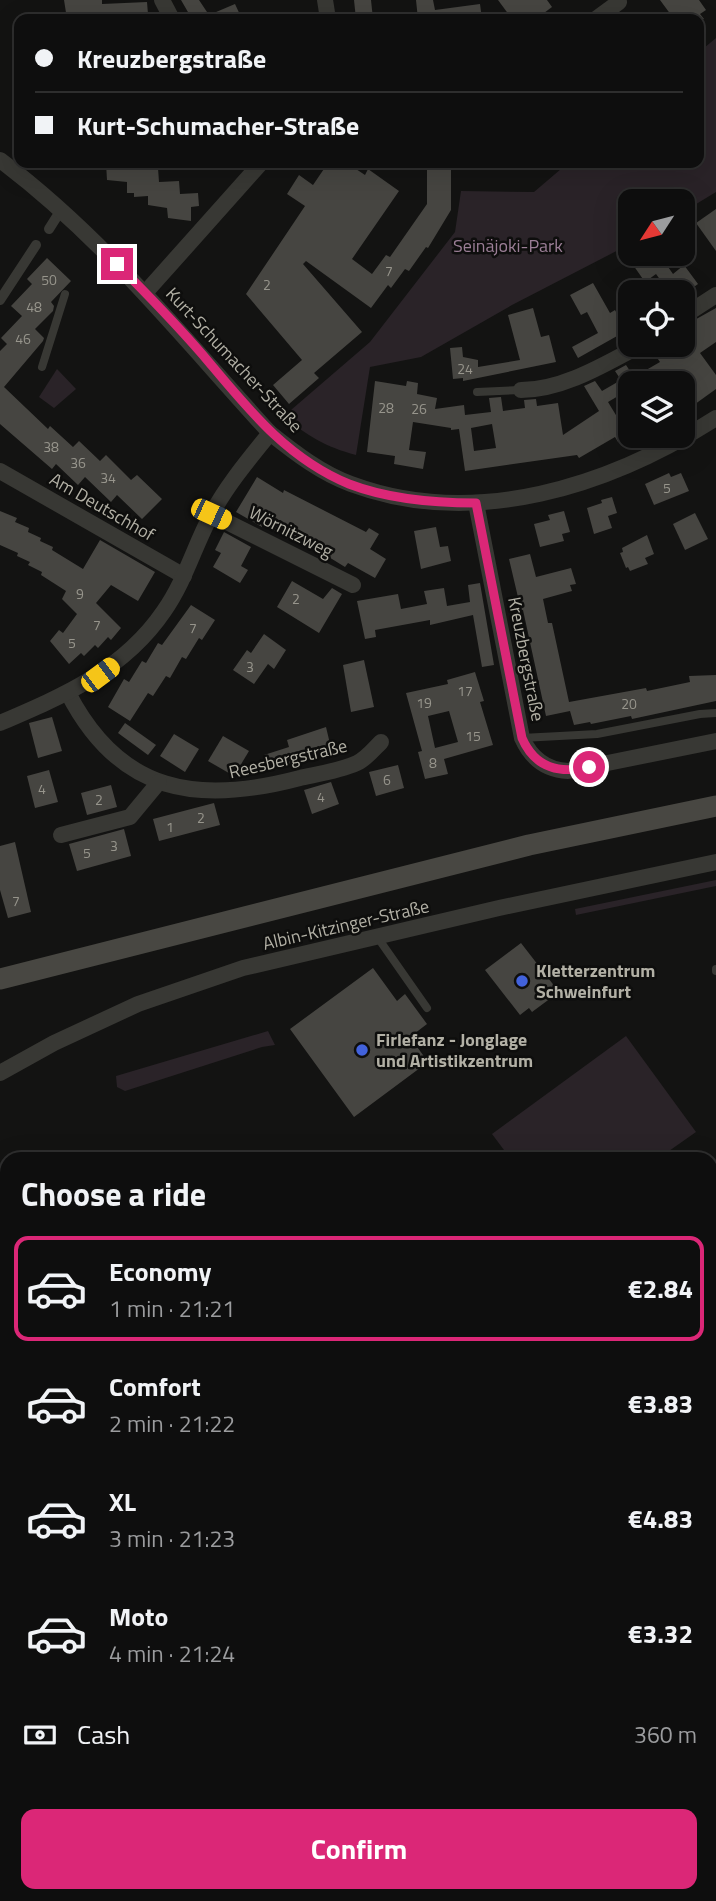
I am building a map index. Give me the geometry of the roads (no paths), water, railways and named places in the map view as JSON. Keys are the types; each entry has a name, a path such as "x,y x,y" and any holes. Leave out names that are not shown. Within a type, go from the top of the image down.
{"main road":[{"path":"0,979 529,845 716,806"}],"street":[{"path":"603,14 619,2"},
{"name":"Kurt-Schumacher-Straße","path":"0,160 61,210 145,293 270,433 294,453 351,484 415,499 476,503 543,493 592,480 654,454 716,418"},
{"path":"145,293 249,168"},
{"path":"49,229 61,210"},
{"path":"0,300 36,245"},
{"path":"695,309 716,295"},
{"path":"521,390 532,390 570,379 618,356"},
{"path":"0,723 68,693 100,675 133,647 163,613 184,576 211,514 270,433"},
{"name":"Am Deutschhof","path":"0,471 184,576"},
{"name":"Kreuzbergstraße","path":"476,503 522,738 532,755 551,768 568,771 716,740"},
{"name":"Wörnitzweg","path":"211,514 353,585"},
{"name":"Reesbergstraße","path":"68,693 94,734 125,762 159,782 203,792 227,793 264,788 359,762 381,742"},
{"path":"61,835 130,817 159,782"},
{"name":"Albin-Kitzinger-Straße","path":"0,1073 91,1025 179,989 243,968 477,913 716,862"}],"lane":[{"path":"42,367 65,294"},
{"path":"477,392 521,390"},
{"path":"522,738 597,734 716,713"},
{"path":"378,938 428,1008"}],"place":[{"name":"Kletterzentrum Schweinfurt","path":"522,981"},
{"name":"Firlefanz - Jonglage und Artistikzentrum","path":"362,1050"}],"park label":[{"name":"Seinäjoki-Park","path":"508,246"}]}
